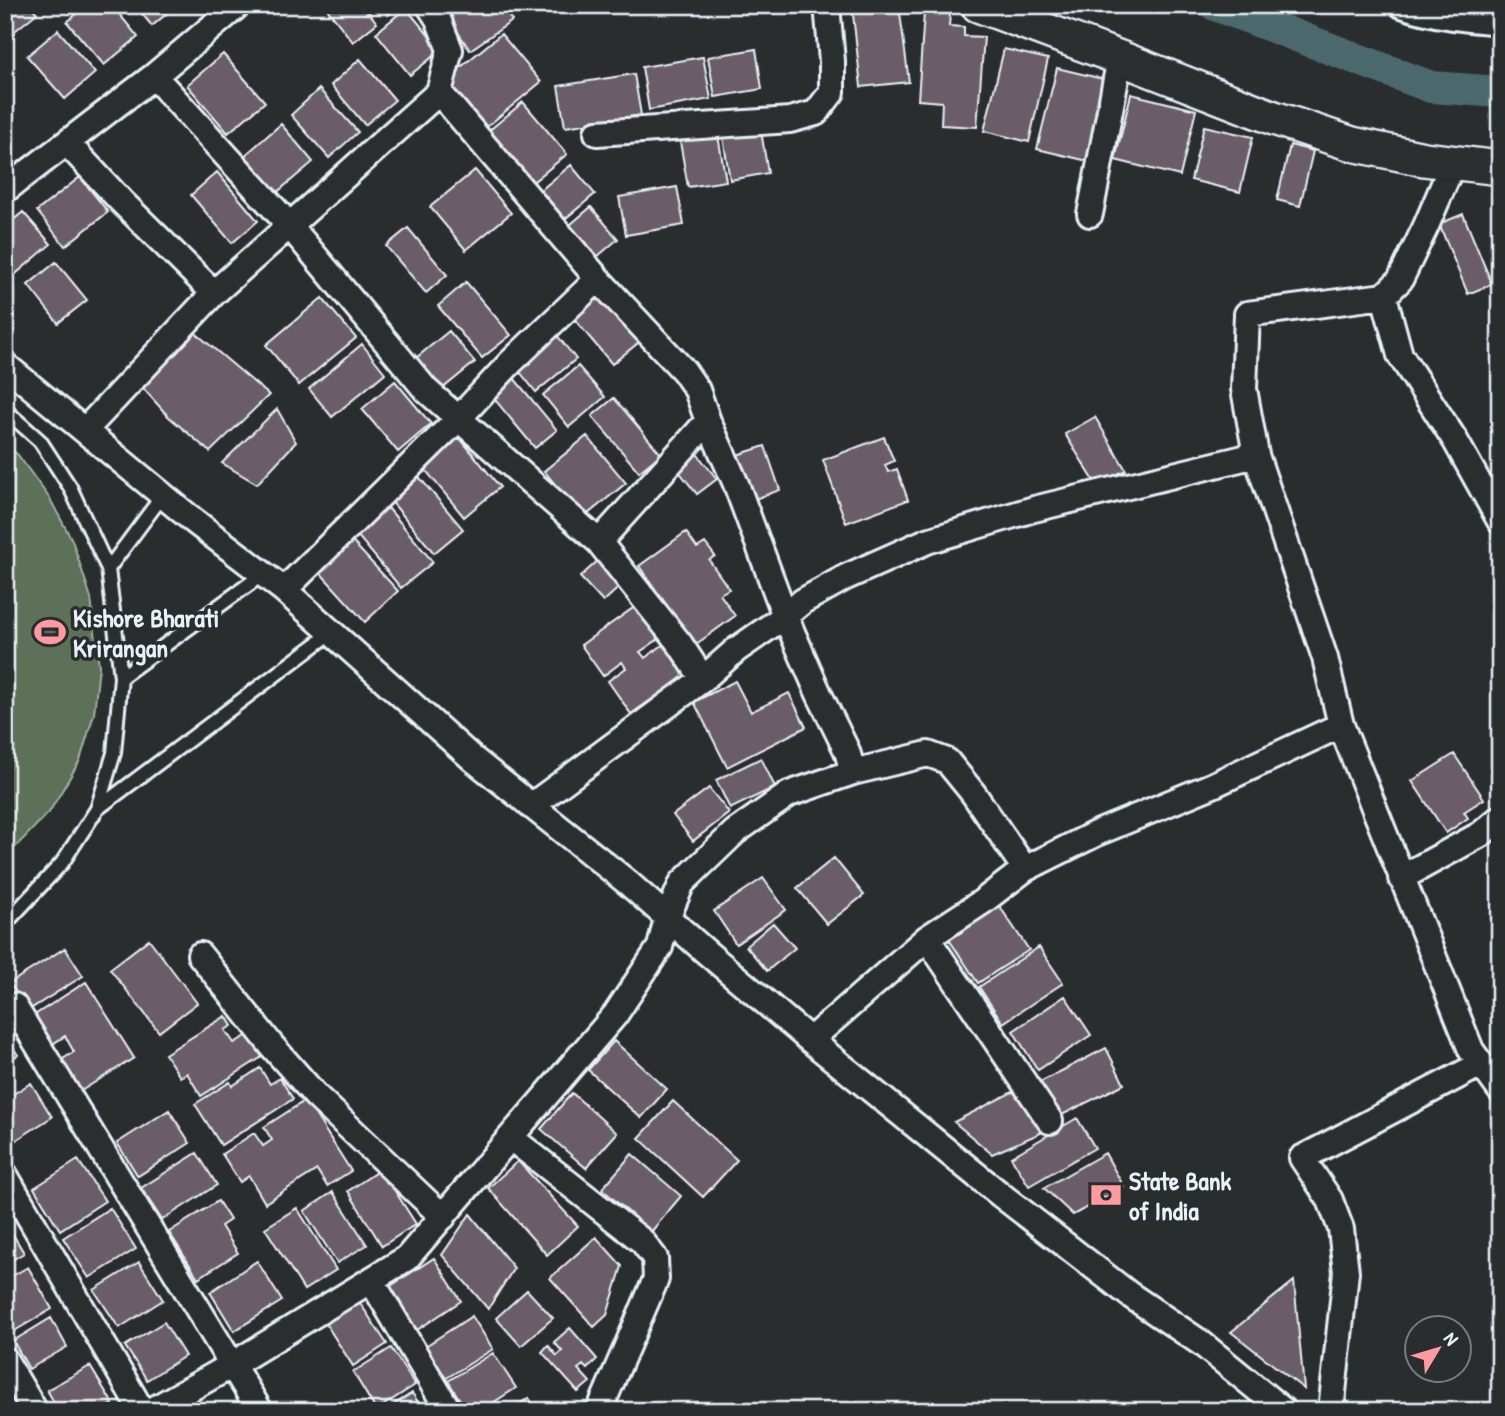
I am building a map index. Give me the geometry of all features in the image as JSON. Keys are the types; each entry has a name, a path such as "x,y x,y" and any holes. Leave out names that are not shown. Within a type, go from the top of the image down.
{"street":[{"path":"5,190 154,76 238,5"},
{"path":"85,430 214,293 439,92 450,50 438,19 429,5"},
{"path":"597,133 790,120 817,113 832,92 827,5"},
{"path":"978,5 1274,118 1352,144 1424,159 1500,168"},
{"path":"1402,5 1460,18 1500,22"},
{"path":"1090,214 1120,58"},
{"path":"154,76 290,226 426,390 599,542 680,644 703,680"},
{"path":"439,92 597,279 684,370 697,390 736,484 785,616 847,751 853,772"},
{"path":"67,143 214,293"},
{"path":"1453,163 1400,280 1384,296 1247,314 1244,389 1256,455 1325,658 1341,726 1471,1050 1500,1090"},
{"path":"284,590 597,279"},
{"path":"1384,296 1400,355 1455,440 1500,521"},
{"path":"5,365 284,590 473,759 627,882 810,1040 1001,1195 1130,1294 1201,1343 1284,1411"},
{"path":"599,542 708,421"},
{"path":"531,806 703,680 736,650 803,601 846,577 927,541 1034,509 1256,455"},
{"path":"810,1040 927,938 982,902 1025,869 1097,833 1213,785 1341,726"},
{"path":"151,1411 407,1258 615,1015 660,947 667,918 682,883 735,832 789,794 853,772 928,754 947,761 973,793 1025,869"},
{"path":"1401,878 1481,834 1500,818"},
{"path":"927,938 1050,1121"},
{"path":"200,955 272,1046 316,1096 443,1217"},
{"path":"13,1006 260,1411"},
{"path":"1331,1411 1346,1272 1341,1229 1331,1200 1302,1158 1481,1064"},
{"path":"511,1138 642,1241 655,1258 656,1279 599,1411"},
{"path":"5,1175 142,1411"},
{"path":"371,1280 449,1411"},
{"path":"5,1360 35,1411"}],"lane":[{"path":"5,410 40,441 71,486 108,569 121,677 114,754 97,809 62,863 5,924"},
{"path":"108,569 163,495"},
{"path":"121,677 263,574"},
{"path":"97,809 331,633"}],"green space":[{"name":"Kishore Bharati Krirangan","path":"5,444 18,455 50,499 72,540 91,598 99,666 94,714 80,760 50,811 5,858"}],"building":[{"path":"5,5 30,5 37,13 5,39"},
{"path":"87,5 112,5 138,37 104,65 67,22"},
{"path":"135,5 177,5 152,26"},
{"path":"324,5 363,5 377,23 353,42"},
{"path":"381,5 401,5 388,15"},
{"path":"439,5 501,5 512,21 470,50"},
{"path":"519,5 541,5 524,14"},
{"path":"852,5 899,5 909,82 861,87"},
{"path":"406,8 441,50 410,75 376,33"},
{"path":"924,13 950,14 949,26 964,27 964,36 984,37 977,127 941,125 942,102 918,100"},
{"path":"58,30 95,73 65,99 27,56"},
{"path":"501,34 541,82 484,129 444,81"},
{"path":"756,49 762,89 715,97 708,57"},
{"path":"1004,49 1048,59 1029,142 984,131"},
{"path":"223,54 265,102 228,133 187,85"},
{"path":"703,57 711,99 649,110 642,67"},
{"path":"360,59 395,100 365,125 331,85"},
{"path":"1057,68 1107,80 1088,161 1037,149"},
{"path":"634,74 641,115 565,127 558,86"},
{"path":"319,89 358,132 329,158 291,115"},
{"path":"1131,94 1196,110 1180,176 1115,160"},
{"path":"523,102 567,154 528,186 485,134"},
{"path":"281,124 313,162 275,194 243,157"},
{"path":"760,125 768,173 730,180 722,131"},
{"path":"1204,126 1253,137 1240,192 1191,180"},
{"path":"717,130 726,181 688,187 679,136"},
{"path":"1290,145 1313,151 1300,206 1277,200"},
{"path":"571,165 595,194 560,223 536,194"},
{"path":"475,170 511,213 466,250 430,207"},
{"path":"217,172 258,221 232,243 191,195"},
{"path":"80,177 108,212 65,246 37,211"},
{"path":"677,187 684,225 626,235 619,197"},
{"path":"591,207 618,239 590,263 564,230"},
{"path":"23,212 51,244 5,283 5,227"},
{"path":"1463,214 1492,284 1468,294 1439,224"},
{"path":"408,228 447,275 426,293 386,246"},
{"path":"56,262 87,300 58,323 28,285"},
{"path":"466,282 511,335 482,358 438,306"},
{"path":"600,288 643,339 612,364 570,314"},
{"path":"322,298 356,338 299,385 266,345"},
{"path":"552,329 576,359 536,392 512,362"},
{"path":"192,330 269,395 210,452 168,416 141,386"},
{"path":"449,331 475,362 442,389 416,358"},
{"path":"362,344 385,373 332,417 309,389"},
{"path":"578,366 605,397 569,427 543,395"},
{"path":"513,377 557,430 535,448 491,395"},
{"path":"395,381 431,424 398,452 362,409"},
{"path":"614,398 661,454 639,472 592,416"},
{"path":"277,409 296,442 257,484 222,463"},
{"path":"1095,417 1126,470 1096,484 1065,434"},
{"path":"587,436 626,483 583,518 544,471"},
{"path":"459,437 500,487 464,517 423,467"},
{"path":"884,437 894,461 885,465 888,472 897,469 908,500 846,523 823,460"},
{"path":"765,446 780,490 752,500 737,455"},
{"path":"694,450 717,479 697,494 674,465"},
{"path":"419,477 463,529 434,553 391,501"},
{"path":"384,503 433,562 401,588 352,529"},
{"path":"686,532 697,548 705,543 715,556 709,560 729,589 720,594 735,616 695,645 639,566"},
{"path":"348,537 398,591 365,622 315,567"},
{"path":"603,556 626,581 603,602 580,577"},
{"path":"636,606 660,638 640,652 645,658 664,644 686,675 631,714 608,681 626,668 622,662 603,676 581,645"},
{"path":"735,681 751,712 789,693 806,727 727,767 694,702"},
{"path":"1454,754 1484,799 1464,812 1468,818 1446,833 1412,781"},
{"path":"761,758 775,787 730,809 716,780"},
{"path":"709,788 729,813 693,841 673,815"},
{"path":"834,858 864,895 827,924 797,888"},
{"path":"763,878 786,910 736,944 714,911"},
{"path":"996,901 1029,950 978,983 946,935"},
{"path":"773,923 795,948 767,971 746,946"},
{"path":"149,939 197,1003 159,1032 110,969"},
{"path":"1039,947 1063,983 1003,1023 979,987"},
{"path":"65,948 83,976 27,1011 10,983"},
{"path":"86,982 134,1058 81,1091 61,1060 74,1052 65,1036 51,1045 33,1016"},
{"path":"1065,996 1091,1035 1038,1070 1013,1031"},
{"path":"226,1016 232,1026 225,1030 234,1043 248,1035 262,1057 201,1096 187,1073 180,1077 165,1054"},
{"path":"5,1036 18,1055 5,1063"},
{"path":"614,1041 667,1089 641,1118 588,1070"},
{"path":"1106,1048 1124,1084 1058,1117 1040,1082"},
{"path":"260,1068 270,1084 280,1078 293,1099 221,1145 195,1104 230,1082 232,1086"},
{"path":"31,1083 52,1117 7,1146 5,1099"},
{"path":"1020,1088 1043,1132 992,1154 954,1122"},
{"path":"572,1093 617,1133 586,1168 541,1129"},
{"path":"306,1100 351,1171 327,1186 317,1170 265,1203 249,1176 240,1182 222,1154 254,1133 263,1146 272,1140 264,1127"},
{"path":"673,1101 737,1160 703,1197 639,1138"},
{"path":"169,1110 190,1143 138,1176 117,1143"},
{"path":"1077,1118 1095,1148 1029,1186 1011,1157"},
{"path":"197,1153 217,1185 162,1220 141,1188"},
{"path":"1105,1153 1124,1187 1073,1215 1044,1188"},
{"path":"632,1154 681,1196 651,1232 602,1189"},
{"path":"78,1160 105,1201 60,1230 34,1188"},
{"path":"518,1161 578,1226 547,1255 488,1188"},
{"path":"381,1169 416,1224 382,1246 348,1191"},
{"path":"333,1192 367,1245 337,1263 304,1211"},
{"path":"218,1201 230,1220 221,1226 238,1253 198,1278 169,1232"},
{"path":"110,1208 136,1249 89,1278 63,1238"},
{"path":"297,1208 336,1270 304,1290 265,1228"},
{"path":"470,1214 514,1268 488,1309 442,1255"},
{"path":"5,1221 24,1253 5,1264"},
{"path":"596,1237 622,1266 607,1315 594,1327 550,1278"},
{"path":"434,1258 461,1301 417,1330 389,1287"},
{"path":"257,1261 282,1301 234,1331 210,1292"},
{"path":"139,1262 163,1300 119,1328 94,1290"},
{"path":"28,1267 52,1309 11,1333 5,1323 5,1280"},
{"path":"1294,1281 1304,1389 1231,1332"},
{"path":"527,1290 553,1318 521,1346 496,1318"},
{"path":"358,1300 387,1344 353,1366 324,1321"},
{"path":"472,1316 493,1349 445,1379 424,1347"},
{"path":"51,1318 67,1347 29,1369 13,1341"},
{"path":"164,1322 185,1356 147,1380 125,1346"},
{"path":"570,1328 597,1359 587,1369 583,1365 578,1369 590,1382 578,1392 542,1352 548,1345 557,1356 562,1351 554,1342"},
{"path":"391,1348 415,1385 376,1410 353,1372"},
{"path":"493,1353 516,1388 480,1411 467,1411 448,1381"},
{"path":"90,1366 113,1404 101,1411 59,1411 47,1390"},
{"path":"412,1393 424,1411 384,1411"},
{"path":"529,1398 537,1411 508,1411"}],"waterway":[{"path":"1215,5 1431,87 1500,92"}],"place":[{"name":"Kishore Bharati Krirangan","path":"50,632"},
{"name":"State Bank of India","path":"1106,1195"}]}
